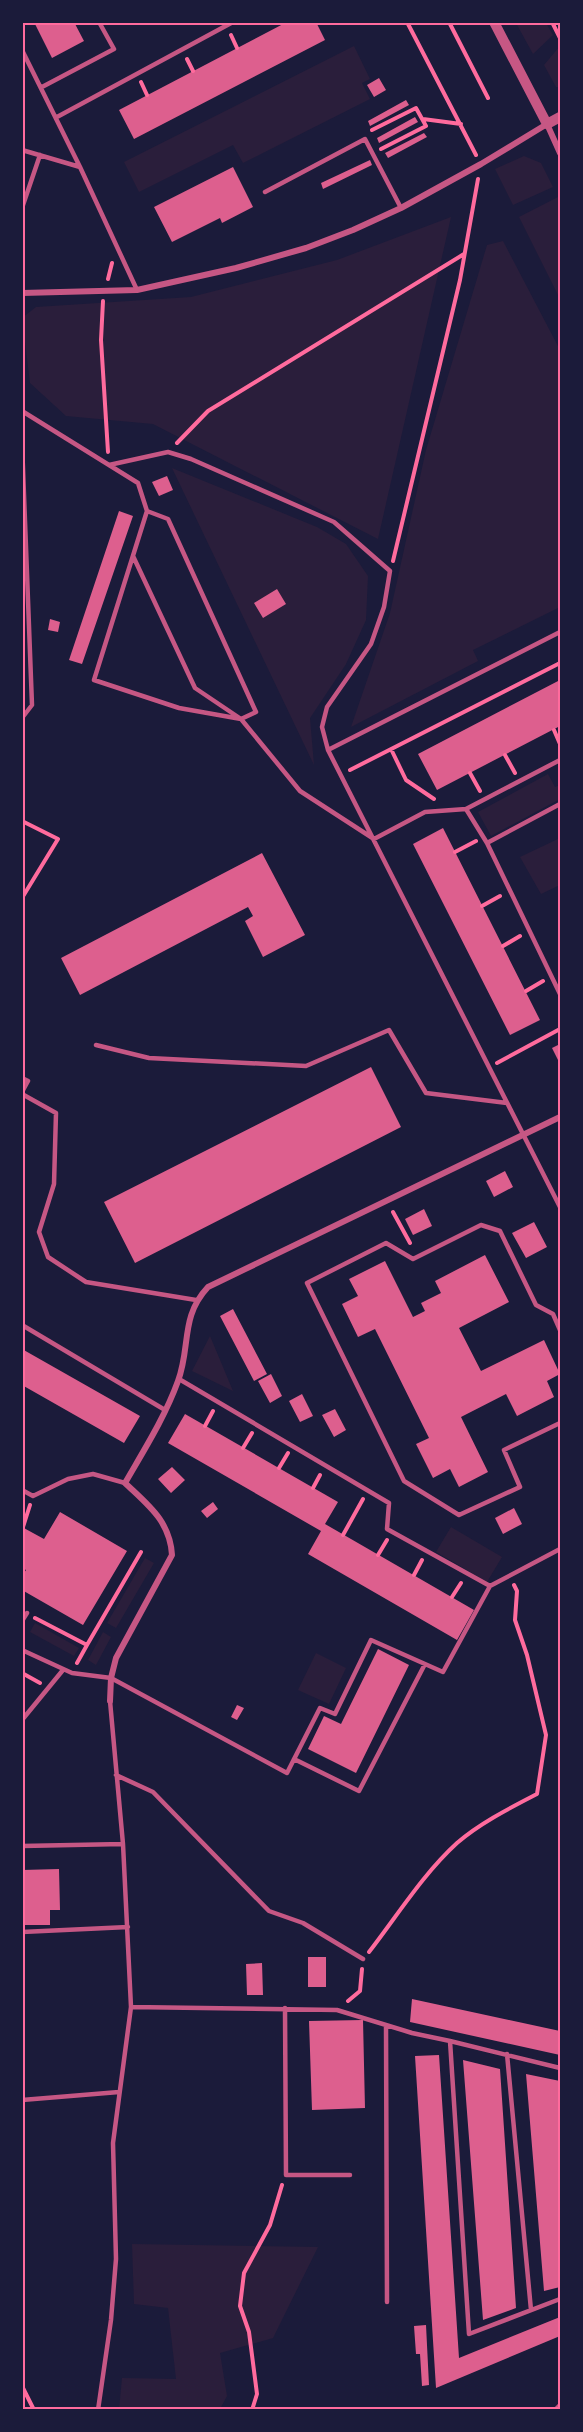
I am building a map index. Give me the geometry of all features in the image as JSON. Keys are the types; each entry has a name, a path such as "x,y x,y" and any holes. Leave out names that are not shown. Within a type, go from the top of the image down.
{"street":[{"path":"494,22 561,153"},
{"path":"22,293 137,290 236,268 306,248 401,208 561,117"},
{"path":"110,1701 111,1678 116,1658 172,1555 171,1536 160,1519 125,1483 165,1410 179,1379 191,1312 196,1300 208,1287 561,1117"}],"lane":[{"path":"42,87 114,49 99,22"},
{"path":"57,117 233,22"},
{"path":"22,50 57,117 137,290"},
{"path":"265,192 365,139 401,208"},
{"path":"22,150 80,167"},
{"path":"22,208 40,155"},
{"path":"22,411 138,483 147,511 94,680 179,708 241,719 256,712 168,519 147,511"},
{"path":"22,442 32,705 22,718"},
{"path":"108,465 168,452 191,459 334,522 390,571 384,608 371,644 327,707 322,728 328,750 561,1207"},
{"path":"133,556 195,688 241,719 300,791 374,839"},
{"path":"328,750 561,632"},
{"path":"374,839 425,812 466,809 561,760"},
{"path":"487,843 561,804"},
{"path":"466,809 487,843 561,994"},
{"path":"96,1045 149,1058 306,1066 389,1030 426,1093 507,1103"},
{"path":"22,1078 28,1081 22,1093 56,1113 54,1184 39,1232 48,1257 86,1282 196,1300"},
{"path":"561,1330 553,1314 536,1305 500,1231 481,1225 413,1259 386,1243 307,1283 404,1481 459,1515 520,1487 504,1450 561,1423"},
{"path":"553,1314 561,1310"},
{"path":"22,1325 165,1410"},
{"path":"179,1379 389,1503 387,1528 490,1587"},
{"path":"22,1490 33,1496 68,1479 93,1474 125,1483"},
{"path":"22,1650 72,1673 111,1678 287,1773 320,1708 335,1714 371,1640 443,1672 490,1587 561,1549"},
{"path":"22,1621 27,1613"},
{"path":"294,1759 359,1791 425,1664"},
{"path":"23,1717 63,1670"},
{"path":"98,2409 111,2320 115,2269 113,2143 131,2007 123,1844 110,1701"},
{"path":"116,1775 153,1792 269,1911 303,1923 363,1959"},
{"path":"22,1846 123,1844"},
{"path":"22,1932 128,1927"},
{"path":"131,2007 337,2010 386,2025 561,2068"},
{"path":"285,2008 286,2175 350,2175"},
{"path":"386,2025 387,2302"},
{"path":"450,2041 469,2334 561,2299"},
{"path":"507,2054 531,2310"},
{"path":"22,2100 120,2092"},
{"path":"555,2409 561,2405"}],"path":[{"path":"390,571 464,254 480,164 407,22"},
{"path":"449,22 488,99"},
{"path":"552,22 561,38"},
{"path":"365,139 367,133 416,108 423,119 426,126 372,153"},
{"path":"423,119 461,124"},
{"path":"168,452 208,411 464,254"},
{"path":"100,314 108,465"},
{"path":"341,775 561,663"},
{"path":"551,750 561,745 554,730"},
{"path":"391,749 406,780 436,800 445,799"},
{"path":"505,755 520,781"},
{"path":"505,775 523,765"},
{"path":"470,773 484,800"},
{"path":"471,792 487,784"},
{"path":"22,821 58,839 22,898"},
{"path":"455,852 483,837"},
{"path":"482,906 509,890"},
{"path":"503,946 529,930"},
{"path":"526,991 552,976"},
{"path":"489,1067 561,1029"},
{"path":"382,1218 404,1207"},
{"path":"393,1212 418,1256"},
{"path":"343,1535 368,1491"},
{"path":"23,1527 33,1496"},
{"path":"414,1575 427,1551"},
{"path":"72,1673 141,1552"},
{"path":"452,1597 467,1574"},
{"path":"337,2010 360,1990 363,1959 423,1882 458,1843 506,1810 537,1794 546,1735 527,1655 515,1620 517,1591 509,1576"},
{"path":"27,1613 87,1645"},
{"path":"22,1673 48,1688"},
{"path":"252,2409 257,2394 249,2332 240,2306 244,2273 270,2225 276,2196 286,2175"},
{"path":"22,2386 34,2409"}],"shaded area":[{"path":"516,23 546,23 553,35 533,54"},
{"path":"354,46 370,79 362,83 370,99 243,163 233,145 139,192 124,162"},
{"path":"560,46 560,87 556,87 544,65"},
{"path":"524,156 541,163 553,187 513,205 495,169"},
{"path":"558,197 560,202 560,299 519,217"},
{"path":"451,217 378,539 153,424 66,416 30,383 22,318 36,307 191,297 337,260"},
{"path":"503,241 560,350 560,607 473,650 478,661 351,727 390,613 426,450 487,245"},
{"path":"172,468 317,527 346,544 368,576 366,620 346,664 310,718 314,765"},
{"path":"548,774 555,787 560,785 560,799 491,836 478,812"},
{"path":"560,838 560,885 541,894 520,857"},
{"path":"210,1336 233,1391 192,1371"},
{"path":"451,1527 502,1557 487,1582 436,1552"},
{"path":"145,1558 154,1563 116,1628 107,1623"},
{"path":"35,1623 79,1648 74,1656 30,1632"},
{"path":"103,1632 111,1637 96,1665 88,1660"},
{"path":"316,1653 346,1668 329,1704 298,1690"},
{"path":"132,2244 318,2247 273,2338 220,2353 227,2396 220,2409 119,2410 122,2378 176,2379 168,2308 134,2304"}],"building":[{"path":"34,22 74,22 84,41 52,58"},
{"path":"287,22 316,22 325,40 134,139 119,110"},
{"path":"379,78 386,90 374,97 367,85"},
{"path":"406,100 409,105 370,126 368,121"},
{"path":"415,117 418,122 379,143 377,138"},
{"path":"424,133 427,137 388,158 385,153"},
{"path":"370,160 372,165 323,189 321,183"},
{"path":"233,167 253,207 222,223 220,218 172,242 154,207"},
{"path":"167,476 173,490 159,496 152,482"},
{"path":"119,511 133,516 82,664 69,660"},
{"path":"277,589 286,604 263,618 254,603"},
{"path":"50,619 60,622 58,632 48,630"},
{"path":"560,680 560,726 437,790 418,754"},
{"path":"443,828 540,1020 510,1035 413,844"},
{"path":"262,853 305,935 263,957 245,921 253,916 248,907 80,995 61,958"},
{"path":"560,1044 560,1064 552,1048"},
{"path":"371,1067 401,1127 135,1263 104,1202"},
{"path":"505,1171 513,1187 494,1197 486,1181"},
{"path":"424,1209 432,1226 413,1235 405,1219"},
{"path":"534,1222 547,1247 526,1258 512,1233"},
{"path":"485,1255 509,1302 459,1328 481,1371 544,1340 560,1374 547,1381 554,1397 517,1416 506,1394 461,1417 488,1472 459,1487 450,1469 433,1478 416,1444 429,1438 375,1329 358,1337 342,1304 358,1296 349,1279 385,1261 413,1317 425,1311 421,1303 441,1293 435,1281"},
{"path":"233,1309 267,1374 254,1381 220,1316"},
{"path":"22,1349 140,1416 124,1443 22,1385"},
{"path":"271,1374 282,1396 270,1403 258,1381"},
{"path":"302,1394 313,1416 300,1422 289,1401"},
{"path":"335,1409 346,1430 334,1437 322,1415"},
{"path":"185,1414 338,1502 325,1524 474,1610 457,1640 308,1554 321,1531 168,1443"},
{"path":"172,1467 185,1480 171,1493 158,1479"},
{"path":"213,1502 218,1509 207,1518 201,1511"},
{"path":"514,1508 522,1524 503,1534 495,1518"},
{"path":"60,1512 127,1551 83,1625 22,1590 22,1576 26,1570 22,1568 22,1527 44,1539"},
{"path":"378,1649 409,1665 356,1773 308,1749 324,1716 341,1724"},
{"path":"237,1705 244,1708 237,1720 231,1717"},
{"path":"59,1869 60,1910 50,1910 50,1925 22,1925 22,1870"},
{"path":"308,1957 326,1957 326,1987 308,1987"},
{"path":"262,1963 263,1995 247,1995 246,1964"},
{"path":"412,1999 560,2031 560,2055 410,2022"},
{"path":"363,2020 365,2108 312,2110 309,2021"},
{"path":"439,2055 459,2358 560,2317 560,2336 436,2388 415,2056"},
{"path":"463,2060 500,2069 516,2308 483,2320"},
{"path":"526,2074 560,2081 560,2287 544,2291"},
{"path":"426,2325 429,2385 422,2386 420,2354 416,2354 414,2326"}]}
